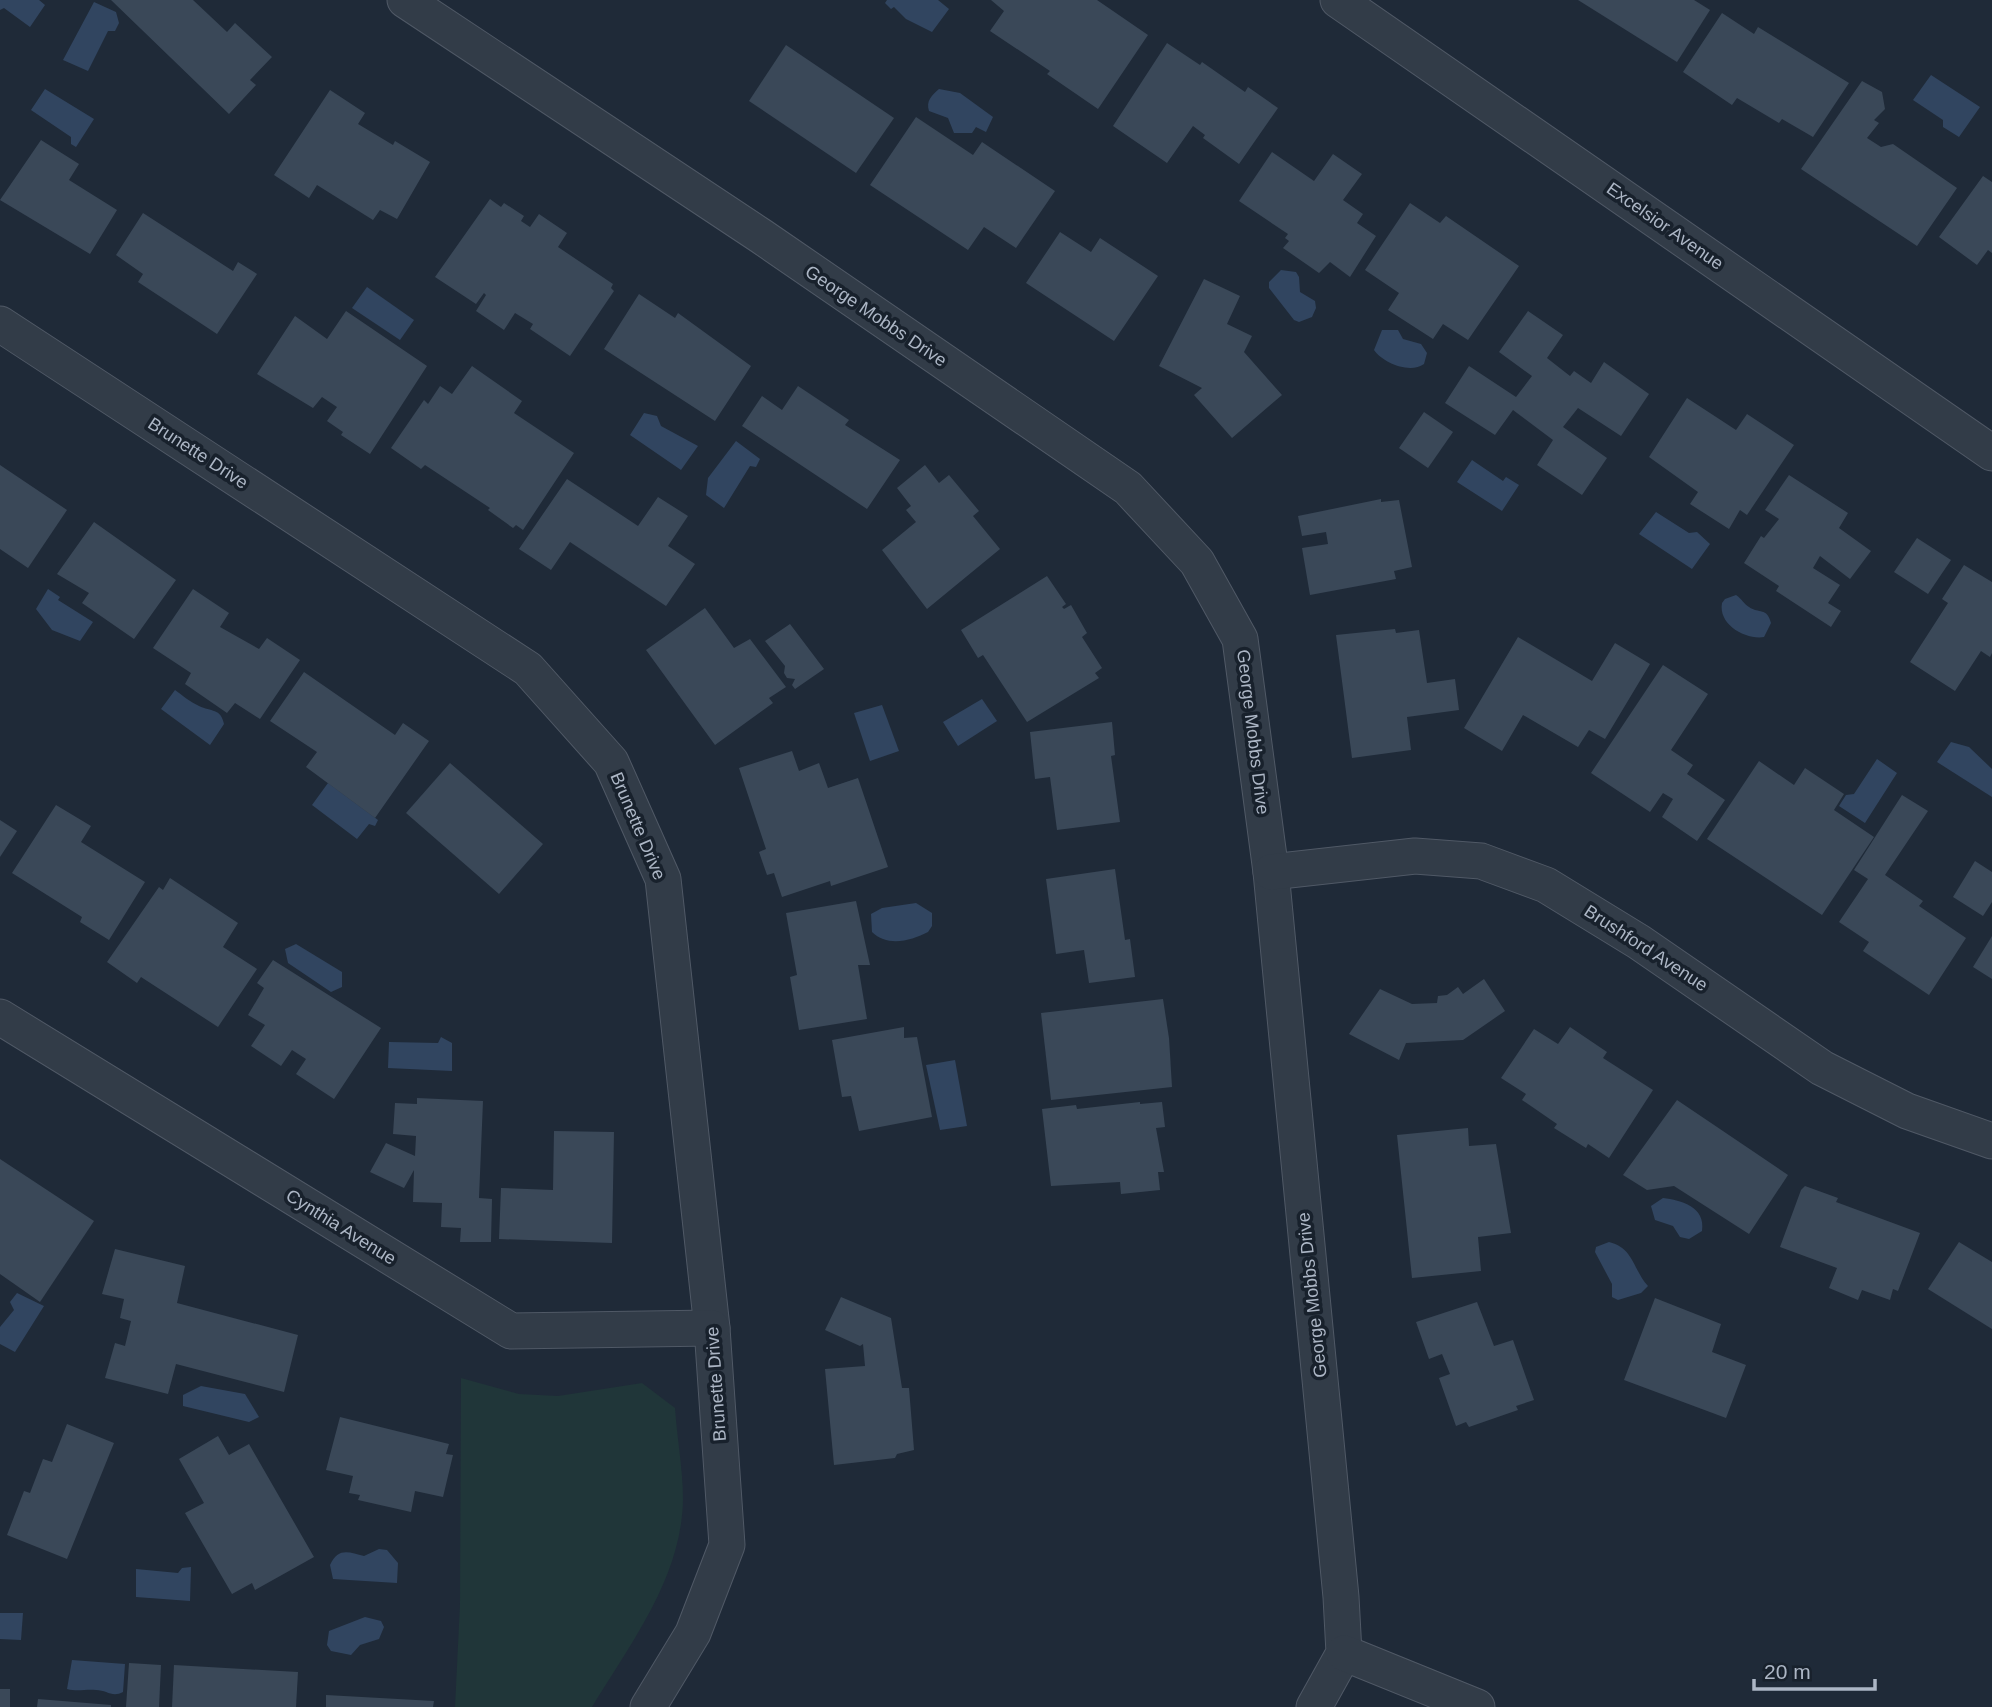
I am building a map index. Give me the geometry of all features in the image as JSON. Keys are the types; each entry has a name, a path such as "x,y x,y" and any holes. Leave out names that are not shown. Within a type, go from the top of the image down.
{"street":[{"name":"George Mobbs Drive","path":"405,0 749,229 1128,488 1196,562 1240,639 1271,872 1344,1653"},
{"name":"Excelsior Avenue","path":"1338,0 1992,453"},
{"name":"Brunette Drive","path":"0,324 528,669 611,762 663,879 712,1328 727,1545 693,1633 648,1707"},
{"name":"Brushford Avenue","path":"1271,872 1415,856 1481,861 1546,885 1639,942 1822,1069 1907,1111 1992,1141"},
{"name":"Cynthia Avenue","path":"0,1017 512,1331 712,1328"},
{"path":"1314,1707 1344,1653 1477,1707"}],"green space":[{"path":"461,1378 519,1394 558,1396 642,1383 675,1408 683,1499 674,1555 638,1634 592,1707 455,1707 460,1604"}],"water":[{"path":"0,0 39,0 45,5 30,27 4,8 0,10"},
{"path":"887,0 938,0 949,9 932,32 906,19 894,7 891,9 885,3"},
{"path":"94,2 116,12 119,23 115,31 108,31 88,71 63,60"},
{"path":"1931,75 1980,107 1959,137 1943,127 1943,120 1913,100"},
{"path":"45,89 94,119 76,147 71,144 71,137 31,110"},
{"path":"939,89 960,93 993,117 986,132 976,127 972,133 954,133 948,118 929,111 930,99"},
{"path":"1281,270 1296,272 1300,292 1315,301 1316,308 1312,317 1299,322 1294,320 1269,288 1269,282"},
{"path":"367,287 414,320 400,340 352,308"},
{"path":"1382,330 1398,330 1403,339 1421,344 1427,353 1424,364 1412,368 1397,366 1378,355 1374,350"},
{"path":"644,413 657,416 661,426 698,446 681,470 630,435"},
{"path":"736,441 760,459 756,467 750,466 724,508 706,495 708,478"},
{"path":"1472,460 1503,481 1506,477 1519,485 1502,511 1457,482"},
{"path":"1656,512 1689,533 1697,532 1710,544 1692,569 1639,534"},
{"path":"48,589 60,597 58,600 93,622 80,641 52,630 36,609"},
{"path":"1736,595 1749,607 1767,615 1771,623 1764,637 1742,633 1724,618 1722,603"},
{"path":"175,690 203,708 221,715 224,724 210,745 161,709"},
{"path":"982,699 997,721 958,746 943,722"},
{"path":"882,705 899,751 870,761 854,713"},
{"path":"1951,742 1969,747 1992,769 1992,797 1937,762"},
{"path":"1877,759 1897,773 1865,823 1839,806 1846,795 1854,794"},
{"path":"328,783 378,820 375,826 369,824 357,839 312,805"},
{"path":"916,903 932,913 932,926 928,932 914,938 892,941 872,932 871,914 882,908"},
{"path":"296,944 342,972 342,987 331,992 288,963 285,949"},
{"path":"441,1037 452,1043 452,1071 388,1068 389,1042 438,1043"},
{"path":"955,1060 967,1126 940,1130 926,1065"},
{"path":"1663,1198 1691,1206 1700,1216 1702,1231 1689,1239 1680,1237 1673,1226 1655,1220 1651,1206"},
{"path":"1609,1242 1624,1249 1632,1260 1648,1286 1641,1293 1618,1300 1612,1297 1612,1284 1595,1252 1596,1247"},
{"path":"17,1293 44,1306 15,1352 0,1344 0,1327 14,1310 10,1302"},
{"path":"201,1386 245,1394 259,1417 249,1422 183,1406 183,1395"},
{"path":"379,1549 387,1550 398,1563 397,1583 333,1579 330,1565 340,1553 364,1556"},
{"path":"191,1567 190,1601 136,1597 136,1569 178,1573 182,1568"},
{"path":"0,1613 23,1613 21,1640 0,1639"},
{"path":"365,1617 381,1621 384,1627 379,1639 360,1645 351,1655 331,1651 327,1645 329,1631"},
{"path":"72,1660 125,1664 123,1692 113,1694 100,1690 67,1689"}],"building":[{"path":"111,0 193,0 227,32 235,23 272,57 250,80 256,85 229,114"},
{"path":"991,0 1097,0 1148,35 1098,109 1047,74 1050,71 990,31 1004,11"},
{"path":"1578,0 1694,0 1710,10 1677,62"},
{"path":"1722,13 1754,34 1758,27 1849,83 1813,137 1782,119 1779,123 1737,98 1732,105 1683,72"},
{"path":"1167,43 1200,65 1202,62 1245,92 1248,87 1278,108 1239,164 1203,138 1205,135 1193,126 1167,163 1113,126"},
{"path":"786,45 894,118 856,173 749,101"},
{"path":"1862,81 1882,92 1885,109 1874,120 1879,123 1867,138 1881,147 1893,144 1957,188 1917,246 1801,169"},
{"path":"330,90 365,113 358,124 393,145 395,141 430,162 397,219 380,210 373,220 317,185 309,198 274,175"},
{"path":"916,117 973,155 982,142 1055,191 1016,248 984,227 968,250 870,185"},
{"path":"41,140 79,164 69,180 117,210 90,254 0,200"},
{"path":"1272,152 1314,181 1333,154 1362,174 1343,200 1363,214 1357,223 1376,236 1350,277 1330,262 1319,273 1283,248 1289,241 1285,238 1288,234 1239,201"},
{"path":"1983,176 1992,182 1992,253 1988,250 1977,265 1939,237"},
{"path":"490,199 501,207 504,203 524,216 521,221 530,227 539,214 567,233 558,247 613,284 611,288 614,291 570,356 530,329 533,324 515,313 504,330 476,311 486,295 484,293 476,304 435,277"},
{"path":"1410,203 1440,223 1446,216 1519,266 1468,340 1443,324 1433,339 1388,310 1399,293 1365,270"},
{"path":"143,213 233,271 238,262 257,274 217,334 138,282 143,274 116,255"},
{"path":"1060,232 1091,252 1100,238 1158,276 1114,341 1026,283"},
{"path":"1204,279 1240,296 1227,324 1252,336 1244,352 1282,395 1232,438 1194,395 1202,388 1159,366"},
{"path":"639,294 675,318 678,313 751,366 715,421 604,349"},
{"path":"346,311 427,366 370,454 341,435 343,432 327,421 337,407 322,397 313,408 257,374 295,316 327,339"},
{"path":"1528,311 1563,335 1547,358 1570,376 1574,371 1591,383 1604,362 1649,394 1621,436 1578,408 1563,427 1607,458 1582,495 1537,465 1553,440 1513,410 1495,435 1445,403 1469,366 1516,397 1532,376 1499,352"},
{"path":"472,366 522,401 514,413 574,453 523,530 516,525 513,528 488,510 490,508 425,465 421,469 391,448 424,400 428,404 440,386 452,394"},
{"path":"798,386 849,420 845,425 900,460 867,509 742,426 762,396 782,410"},
{"path":"1687,398 1736,430 1747,414 1794,445 1747,515 1740,510 1729,529 1690,504 1698,492 1649,457"},
{"path":"1424,412 1453,432 1428,468 1399,448"},
{"path":"0,465 67,510 28,568 0,549"},
{"path":"925,465 939,483 949,475 979,511 973,516 1000,549 927,609 882,550 916,522 906,510 911,506 897,488"},
{"path":"1789,475 1848,513 1839,528 1871,551 1850,579 1820,556 1813,568 1840,585 1828,603 1841,611 1831,627 1776,591 1779,586 1744,563 1761,536 1764,538 1779,519 1765,510"},
{"path":"567,479 638,526 658,497 688,516 668,546 695,564 666,606 570,542 551,570 519,549"},
{"path":"1381,499 1381,502 1399,500 1412,567 1394,571 1396,579 1310,595 1302,548 1328,544 1326,532 1302,536 1298,516"},
{"path":"94,522 176,580 134,639 82,603 89,593 57,574"},
{"path":"1917,538 1951,560 1928,594 1894,572"},
{"path":"1964,565 1992,582 1992,653 1990,657 1981,651 1955,691 1910,662 1948,603 1942,599"},
{"path":"1047,576 1066,604 1062,607 1064,609 1071,605 1087,633 1082,637 1102,668 1095,673 1099,678 1027,722 983,655 978,658 961,630"},
{"path":"193,589 229,613 220,627 259,649 267,638 300,660 260,719 235,703 227,713 185,684 191,673 153,648"},
{"path":"705,608 734,648 750,639 786,687 769,698 773,703 715,745 646,650"},
{"path":"790,624 824,669 795,689 792,685 795,679 787,678 784,673 785,666 765,641"},
{"path":"1395,629 1396,633 1419,630 1427,683 1455,679 1459,710 1407,717 1411,750 1352,758 1336,635"},
{"path":"1518,637 1592,681 1615,643 1650,664 1605,739 1589,730 1578,747 1523,715 1502,751 1464,728"},
{"path":"1663,665 1708,694 1671,750 1693,765 1687,774 1725,800 1697,841 1662,817 1673,799 1663,793 1650,812 1591,773"},
{"path":"304,672 395,735 403,723 429,741 375,818 306,767 317,752 270,721"},
{"path":"1112,722 1115,755 1111,756 1120,822 1057,830 1050,777 1035,779 1030,732"},
{"path":"792,751 799,771 819,763 828,788 858,778 888,867 831,886 830,881 782,897 774,873 767,875 759,852 766,849 739,768"},
{"path":"1759,761 1794,785 1805,768 1844,794 1834,810 1874,837 1822,915 1707,839"},
{"path":"450,763 543,844 499,894 406,813"},
{"path":"1902,795 1928,811 1885,875 1923,901 1919,906 1966,938 1929,995 1863,951 1869,942 1839,922 1868,879 1854,870"},
{"path":"56,805 91,826 81,842 145,882 109,940 80,922 82,917 12,873"},
{"path":"0,820 17,831 0,857"},
{"path":"1975,861 1992,872 1992,902 1983,916 1953,897"},
{"path":"1115,869 1125,940 1130,939 1135,977 1089,983 1084,950 1056,954 1046,879"},
{"path":"170,878 238,923 223,947 257,969 218,1027 141,977 137,983 107,962 159,887 163,890"},
{"path":"856,901 870,965 858,965 867,1019 799,1030 790,977 797,975 786,913"},
{"path":"1992,936 1992,979 1973,967"},
{"path":"273,960 381,1028 334,1099 296,1074 306,1059 292,1050 281,1066 251,1046 265,1025 248,1015 264,988 257,983"},
{"path":"1484,979 1505,1011 1463,1040 1406,1043 1399,1060 1349,1034 1380,989 1412,1004 1437,1003 1438,996 1447,995 1458,987 1463,994"},
{"path":"1163,999 1172,1087 1051,1100 1041,1013"},
{"path":"904,1027 904,1038 917,1037 932,1117 859,1131 851,1096 842,1097 832,1040"},
{"path":"1570,1027 1607,1052 1603,1058 1653,1090 1609,1158 1588,1144 1586,1148 1554,1128 1557,1124 1522,1100 1526,1094 1501,1078 1534,1029 1558,1044"},
{"path":"417,1098 483,1101 479,1198 492,1199 491,1242 460,1242 461,1228 441,1227 442,1203 413,1202 414,1170 404,1188 370,1172 386,1143 415,1156 416,1136 393,1134 395,1103 417,1104"},
{"path":"1677,1100 1788,1175 1749,1234 1674,1186 1647,1190 1623,1175"},
{"path":"1162,1102 1165,1127 1156,1128 1164,1172 1158,1172 1160,1190 1121,1194 1120,1182 1051,1186 1042,1109 1076,1105 1077,1109"},
{"path":"1468,1128 1469,1146 1496,1144 1511,1233 1478,1237 1481,1271 1412,1278 1397,1135"},
{"path":"554,1131 614,1132 612,1243 499,1239 501,1188 553,1190"},
{"path":"0,1159 94,1221 40,1302 0,1274"},
{"path":"1805,1186 1838,1198 1836,1202 1920,1233 1898,1291 1893,1289 1890,1300 1862,1290 1858,1300 1829,1288 1837,1268 1780,1247 1801,1190"},
{"path":"1959,1242 1992,1262 1992,1329 1928,1289"},
{"path":"115,1249 185,1266 177,1303 298,1335 284,1392 176,1364 168,1394 105,1378 115,1343 125,1346 131,1321 120,1318 124,1299 102,1294"},
{"path":"841,1297 891,1318 902,1388 909,1388 914,1450 897,1454 895,1458 834,1465 825,1369 865,1366 863,1344 860,1346 825,1330"},
{"path":"1655,1298 1721,1324 1712,1352 1746,1365 1726,1418 1624,1380"},
{"path":"1477,1302 1494,1346 1513,1340 1534,1400 1516,1406 1518,1410 1469,1427 1466,1422 1456,1426 1439,1378 1450,1374 1442,1354 1429,1359 1416,1322"},
{"path":"340,1417 449,1444 446,1454 453,1455 443,1497 415,1491 411,1512 358,1500 360,1495 349,1493 353,1476 326,1470"},
{"path":"67,1424 114,1443 67,1559 7,1535 24,1491 30,1493 43,1459 52,1462"},
{"path":"218,1436 229,1455 249,1444 314,1557 255,1590 252,1583 232,1594 185,1513 204,1503 179,1459"},
{"path":"129,1663 161,1665 159,1707 126,1707"},
{"path":"174,1665 298,1672 296,1707 172,1707"},
{"path":"0,1689 10,1689 10,1707 0,1707"},
{"path":"326,1695 434,1701 433,1707 326,1707"},
{"path":"38,1699 111,1705 111,1707 37,1707"}]}
